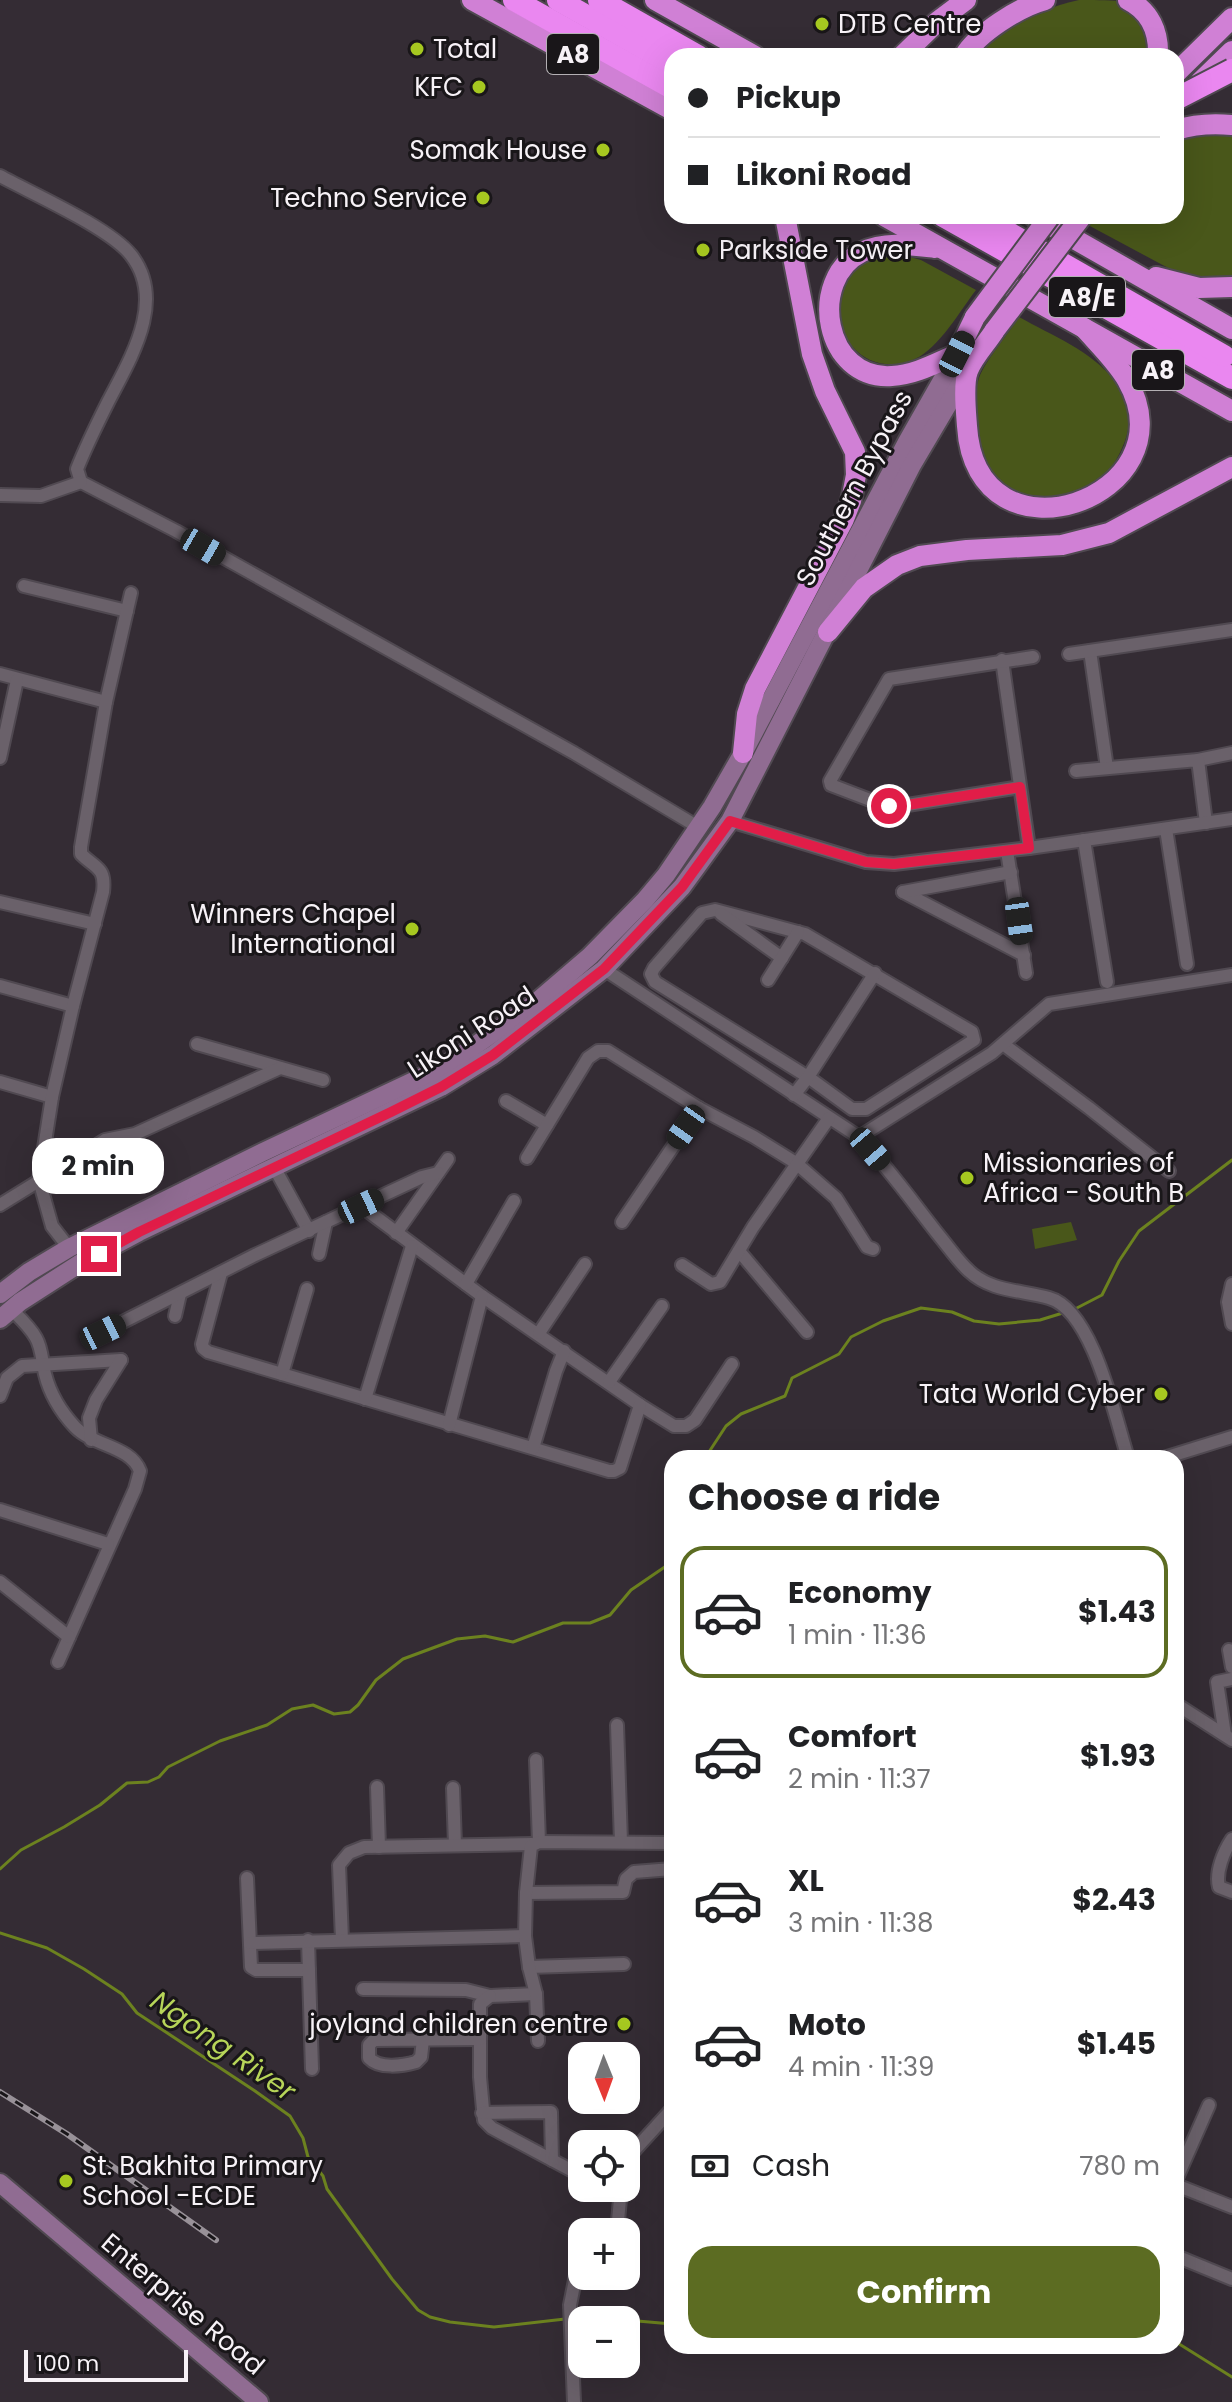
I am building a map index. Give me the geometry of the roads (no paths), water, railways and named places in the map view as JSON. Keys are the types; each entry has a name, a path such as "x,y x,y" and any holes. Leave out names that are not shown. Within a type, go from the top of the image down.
{"highway":[{"name":"A8","path":"472,0 664,106"},
{"path":"514,0 664,84"},
{"path":"558,0 664,60"},
{"path":"599,0 684,48"},
{"path":"655,0 741,48"},
{"path":"910,48 966,0"},
{"path":"972,48 986,33 1008,18 1045,0"},
{"path":"1128,0 1151,20 1157,33 1158,48"},
{"path":"1184,65 1232,18"},
{"path":"1184,100 1232,51"},
{"path":"1184,95 1232,70"},
{"path":"1184,127 1216,123 1232,125"},
{"path":"743,753 747,714 755,689 844,519 856,475 855,452 825,391 812,354 787,224"},
{"name":"A8","path":"899,224 1232,411"},
{"name":"A8/E","path":"957,224 1232,378"},
{"name":"A8/E","path":"993,224 1232,361"},
{"name":"Southern Bypass","path":"962,363 975,317 1044,224"},
{"path":"1048,224 1232,329"},
{"name":"Southern Bypass","path":"962,363 995,330 1076,224"},
{"path":"943,248 883,244 860,252 840,272 832,291 829,310 835,341 852,365 872,374 891,376 962,363 968,437 979,472 994,492 1016,503 1040,508 1083,502 1113,483 1136,448 1138,410 1128,382 1084,328"},
{"path":"1133,272 1199,288 1232,287"},
{"path":"828,632 864,588 897,565 920,556 1062,545 1109,533 1232,467"}],"main road":[{"name":"Southern Bypass","path":"743,753 907,442 962,363"},
{"name":"Southern Bypass","path":"828,632 962,363"},
{"name":"Likoni Road","path":"4,1308 139,1232 378,1118 466,1072 543,1018 597,963 682,887 730,821 828,632"},
{"name":"Likoni Road","path":"4,1308 29,1272 69,1248 444,1065 597,963 666,875 743,753"},
{"name":"Enterprise Road","path":"0,2183 259,2402"}],"street":[{"path":"0,176 104,232 130,254 146,286 143,325 133,355 77,469 81,482 176,531 574,753 698,827"},
{"path":"0,495 41,496 81,482"},
{"path":"24,586 127,611"},
{"path":"69,1248 52,1226 39,1180 52,1097 103,892 103,874 81,854 81,847 106,702 131,593"},
{"path":"1069,654 1232,630"},
{"path":"1090,651 1107,768"},
{"path":"1020,787 889,806 830,784 889,679 1033,657"},
{"path":"1002,660 1029,848"},
{"path":"0,674 106,702"},
{"path":"0,758 17,680"},
{"path":"1076,771 1198,760 1232,753"},
{"path":"1198,760 1206,823"},
{"path":"730,821 866,862 894,864 1232,819"},
{"path":"1166,829 1187,964"},
{"path":"1084,840 1107,982"},
{"path":"1007,851 1026,973"},
{"path":"1011,872 903,892 1024,955"},
{"path":"0,902 95,924"},
{"path":"715,910 782,958"},
{"path":"715,910 798,932 875,973 972,1032 972,1043 866,1109 852,1109 808,1077 655,982 651,974 702,913 715,910"},
{"path":"768,980 798,932"},
{"path":"597,963 859,1137 968,1271 980,1280 1060,1301 1079,1320 1092,1346 1125,1450"},
{"path":"794,1095 875,973"},
{"path":"859,1137 969,1068 1003,1044 1049,1004 1232,975"},
{"path":"0,986 73,1006"},
{"path":"197,1044 323,1080"},
{"path":"1003,1044 1169,1171"},
{"path":"527,1158 588,1058 598,1051 608,1051 796,1163 828,1189 867,1247 873,1249"},
{"path":"0,1205 105,1140 135,1134 280,1068"},
{"path":"0,1082 52,1097"},
{"path":"506,1101 547,1125"},
{"path":"622,1222 699,1108"},
{"path":"682,1265 707,1281 720,1282 796,1163 829,1118"},
{"path":"396,1233 448,1159"},
{"path":"274,1167 309,1231"},
{"path":"103,1332 326,1222 422,1177 438,1173"},
{"path":"466,1284 514,1201"},
{"path":"361,1206 482,1296 674,1426 691,1424 732,1364"},
{"path":"319,1254 326,1222"},
{"path":"365,1399 412,1246"},
{"path":"739,1251 807,1332"},
{"path":"539,1333 585,1264"},
{"path":"221,1273 202,1344 208,1352 609,1471 620,1468 640,1405"},
{"path":"1232,1284 1228,1302 1232,1324"},
{"path":"282,1374 307,1289"},
{"path":"175,1316 180,1294"},
{"path":"449,1425 482,1296"},
{"path":"609,1382 662,1306"},
{"path":"4,1308 38,1340 48,1383 59,1407 81,1433 132,1459 140,1471 135,1489 58,1662"},
{"path":"533,1448 564,1351"},
{"path":"0,1396 7,1378 17,1368 121,1360 96,1400 89,1418 91,1440"},
{"path":"1184,1452 1232,1437"},
{"path":"0,1510 108,1544"},
{"path":"0,1582 69,1637"},
{"path":"1229,1650 1232,1667"},
{"path":"1228,1738 1217,1682 1232,1679"},
{"path":"1184,1709 1228,1738"},
{"path":"617,1725 621,1842"},
{"path":"536,1760 536,1843"},
{"path":"377,1787 379,1847"},
{"path":"453,1788 455,1845"},
{"path":"1232,1839 1217,1880 1219,1887 1232,1892"},
{"path":"536,1843 529,1848 525,1936 536,1994 538,2041"},
{"path":"342,1940 339,1865 356,1849 536,1843 664,1843"},
{"path":"658,1843 664,1862"},
{"path":"526,1893 623,1892 626,1879 634,1872 664,1869"},
{"path":"247,1878 250,1964 256,1970 309,1970"},
{"path":"250,1943 525,1936"},
{"path":"308,1940 312,2069"},
{"path":"529,1967 624,1964"},
{"path":"363,1989 466,1990 490,1996 536,1994"},
{"path":"490,1996 480,2004 484,2120 492,2128 568,2169"},
{"path":"423,2040 480,2039"},
{"path":"1184,2163 1209,2105"},
{"path":"482,2113 551,2112 552,2160"},
{"path":"640,2144 664,2118"},
{"path":"1184,2186 1232,2207"},
{"path":"1184,2259 1232,2279"},
{"path":"573,2290 570,2341 574,2402"}],"waterway":[{"path":"1073,1310 1102,1295 1139,1231 1232,1160"},
{"path":"710,1450 726,1426 741,1414 785,1396 792,1378 839,1354 851,1337 883,1321 921,1308 999,1324 1040,1320 1066,1312"},
{"path":"0,1869 21,1850 100,1805 127,1783 148,1782 159,1777 168,1767 220,1741 267,1725 292,1709 313,1705 334,1714 350,1712 376,1680 403,1659 457,1639 485,1636 513,1642 563,1623 590,1623 610,1615 631,1590 664,1567"},
{"name":"Ngong River","path":"0,1933 47,1948 84,1969 122,1994 137,2013 290,2116 303,2138 308,2157 323,2176 327,2189 418,2310 450,2322 494,2327 565,2319"},
{"name":"Ngong River","path":"640,2321 664,2323"},
{"name":"Ngong River","path":"1184,2347 1232,2377"}],"railway":[{"path":"0,2092 67,2134 216,2240"}],"place":[{"name":"DTB Centre","path":"822,24"},
{"name":"Total","path":"417,49"},
{"name":"KFC","path":"479,87"},
{"name":"Somak House","path":"603,150"},
{"name":"Techno Service","path":"483,198"},
{"name":"Parkside Tower","path":"703,250"},
{"name":"Winners Chapel International","path":"412,929"},
{"name":"Missionaries of Africa - South B","path":"967,1178"},
{"name":"Tata World Cyber","path":"1161,1394"},
{"name":"joyland children centre","path":"624,2024"},
{"name":"St. Bakhita Primary School -ECDE","path":"66,2181"}]}
